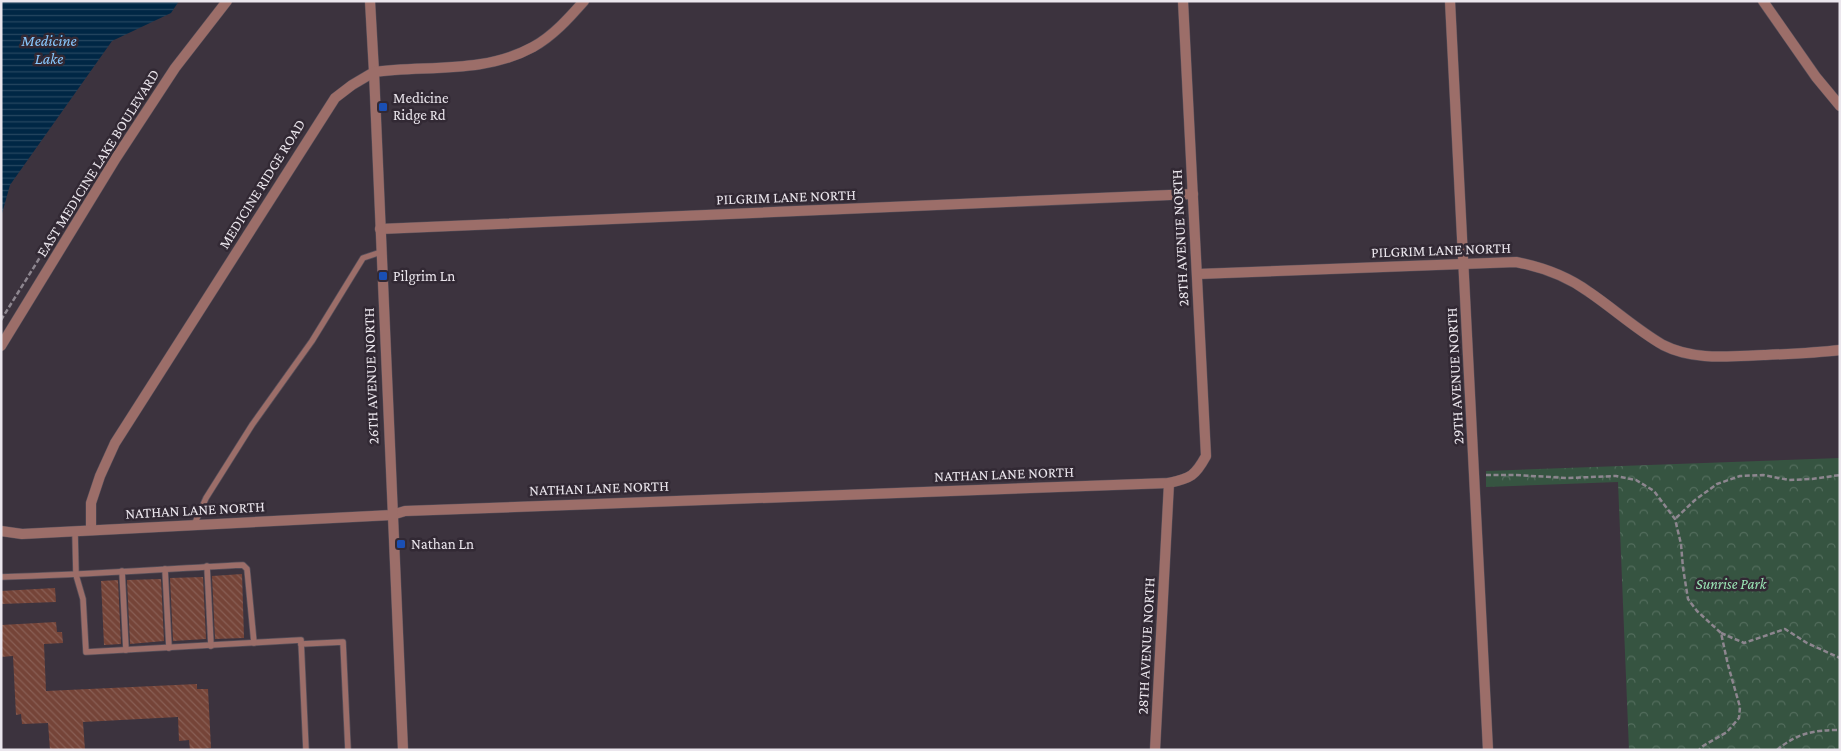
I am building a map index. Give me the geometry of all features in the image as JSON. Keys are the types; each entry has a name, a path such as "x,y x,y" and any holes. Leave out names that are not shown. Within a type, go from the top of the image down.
{"street":[{"name":"EAST MEDICINE LAKE BOULEVARD","path":"1,346 116,158 176,68 227,1"},
{"name":"26TH AVENUE NORTH","path":"370,1 403,750"},
{"name":"MEDICINE RIDGE ROAD","path":"91,530 92,503 100,476 115,443 335,98 374,72 482,64 508,57 533,47 561,26 584,1"},
{"name":"28TH AVENUE NORTH","path":"1183,1 1206,456 1198,472"},
{"name":"29TH AVENUE NORTH","path":"1450,1 1488,750"},
{"path":"1763,1 1816,77 1840,106"},
{"name":"PILGRIM LANE NORTH","path":"380,229 1193,194"},
{"name":"PILGRIM LANE NORTH","path":"1198,274 1516,262 1554,272 1588,291 1664,345 1687,354 1715,356 1840,350"},
{"name":"NATHAN LANE NORTH","path":"1,531 22,534 392,515 405,511 1168,483 1184,480 1198,472"},
{"name":"28TH AVENUE NORTH","path":"1155,750 1168,483"}],"lane":[{"path":"194,526 206,498 252,425 312,341 363,258 381,252"},
{"path":"75,531 76,575 83,599 86,652 301,640 306,750"},
{"path":"1,577 76,575 165,568 243,565 247,569 254,643"},
{"path":"207,566 211,646"},
{"path":"165,568 169,648"},
{"path":"122,571 126,650"},
{"path":"301,644 344,642 348,750"}],"path":[{"path":"1474,476 1516,475 1567,478 1616,476 1636,480 1654,491 1676,519 1688,599 1697,611 1721,633 1744,644 1785,629 1807,643 1840,658"},
{"path":"1676,519 1695,500 1718,484 1740,476 1763,475 1789,480 1840,475"},
{"path":"1699,750 1727,732 1739,718 1740,707 1721,633"},
{"path":"1777,750 1790,739 1807,733 1821,730 1840,730"}],"green space":[{"name":"Sunrise Park","path":"1840,458 1840,750 1629,750 1618,482 1486,487 1486,471"}],"water":[{"name":"Medicine Lake","path":"1,1 179,1 171,13 112,41 10,185 1,217"}],"building":[{"path":"242,574 244,638 215,639 212,576"},
{"path":"203,577 206,639 173,641 170,578"},
{"path":"161,579 164,641 130,644 127,580"},
{"path":"118,580 121,644 104,645 101,581"},
{"path":"55,588 56,602 1,604 1,591"},
{"path":"56,622 57,632 62,632 63,643 44,644 46,691 197,684 197,689 208,689 211,748 190,750 189,740 179,741 178,717 83,722 85,750 50,750 48,723 22,724 21,714 16,715 13,656 1,657 1,625"}],"place":[{"name":"Medicine Ridge Rd","path":"383,107"},
{"name":"Pilgrim Ln","path":"383,276"},
{"name":"Nathan Ln","path":"401,544"}]}
